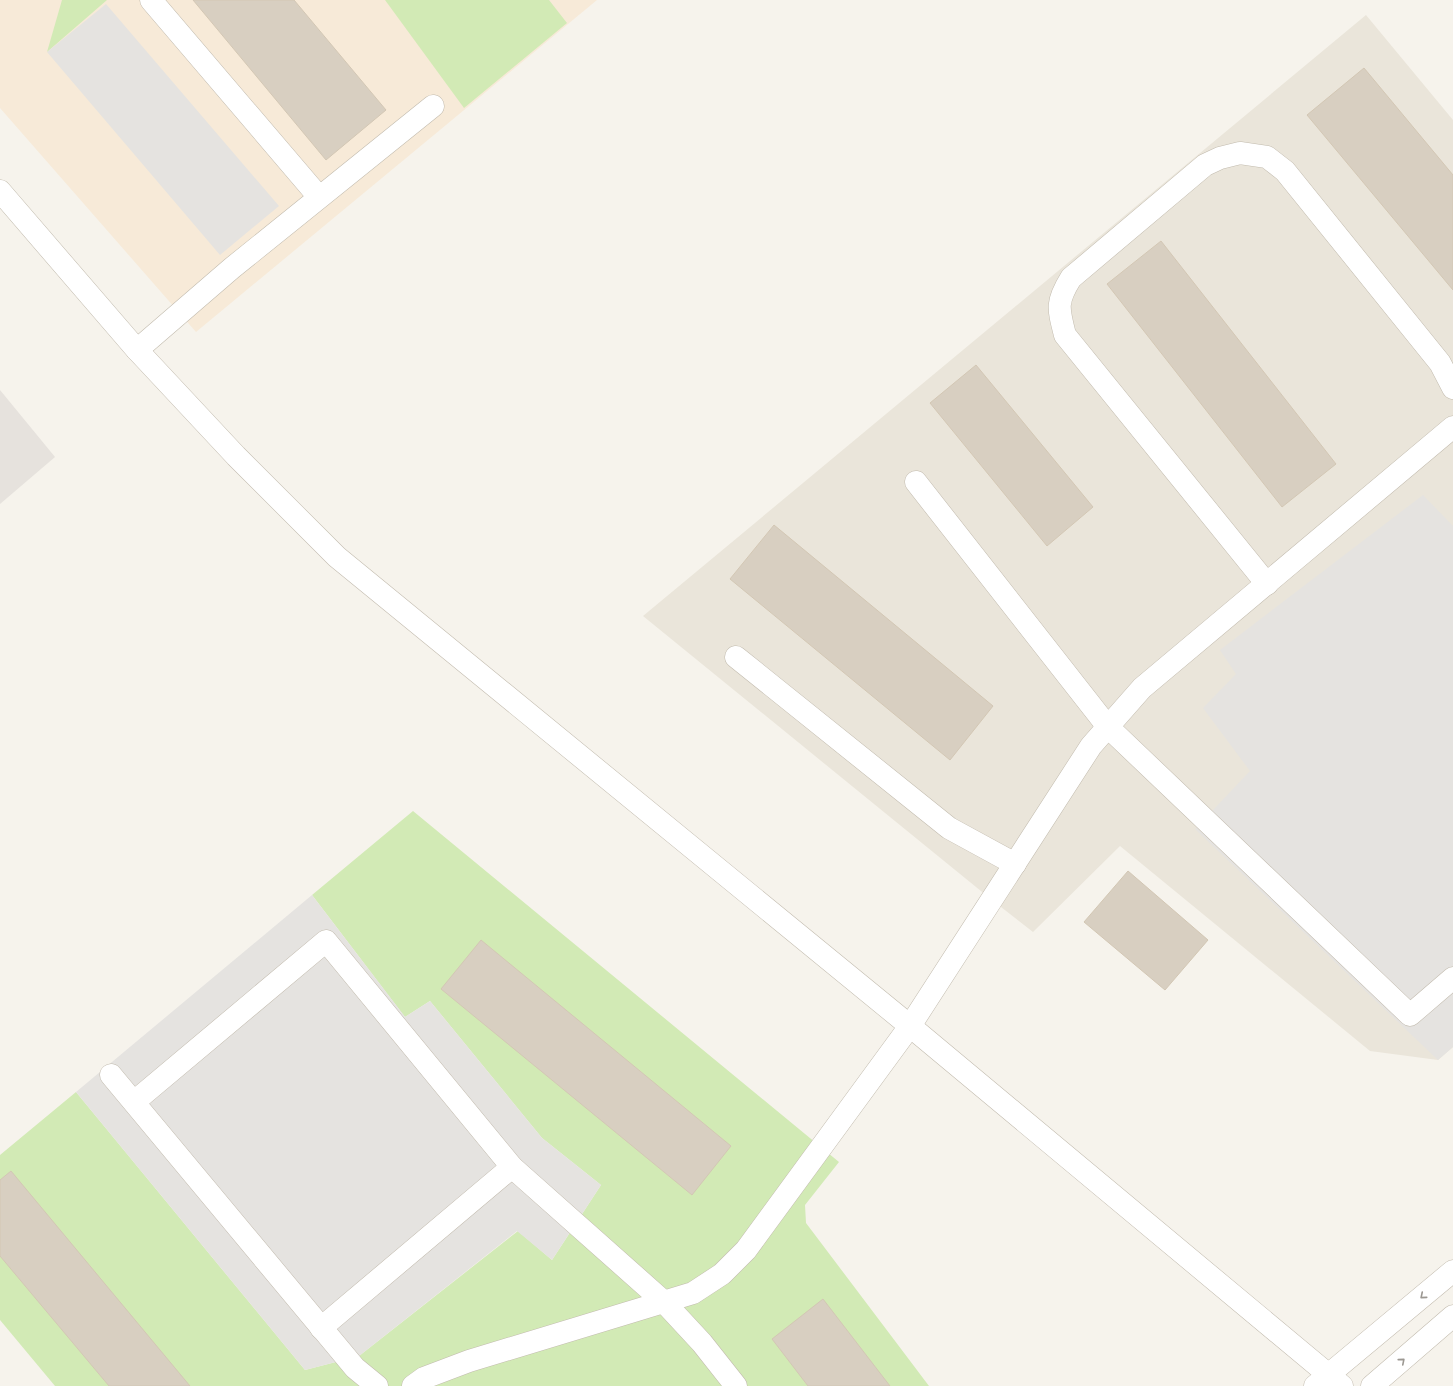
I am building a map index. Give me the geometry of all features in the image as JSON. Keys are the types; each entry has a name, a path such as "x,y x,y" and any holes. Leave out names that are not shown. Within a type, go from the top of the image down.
{"street":[{"path":"151,0 319,197"},
{"path":"137,350 232,268 433,106"},
{"path":"1267,584 1065,335 1059,311 1062,292 1071,278 1205,166 1220,158 1240,154 1267,157 1285,171 1426,345 1440,363 1453,388"},
{"path":"0,191 137,350 236,456 338,557 910,1026 1329,1382 1453,1271"},
{"path":"413,1386 424,1378 469,1362 693,1293 722,1274 746,1250 910,1026 1092,746 1108,727 1142,688 1453,427"},
{"path":"916,482 1108,727 1410,1015 1453,978"},
{"path":"736,657 949,828 1015,864"},
{"path":"134,1102 326,941 512,1167 664,1302 702,1343 736,1386"},
{"path":"111,1075 355,1368 377,1386"},
{"path":"321,1328 512,1167"},
{"path":"1372,1386 1453,1316"}],"shaded area":[{"path":"0,0 597,0 196,332 0,108"},
{"path":"106,4 279,206 220,255 47,52"},
{"path":"1366,15 1453,120 1453,1047 1438,1060 1370,1051 1120,846 1033,932 643,616"},
{"path":"0,390 55,457 0,504"},
{"path":"1423,495 1453,526 1453,1047 1438,1060 1195,829 1250,771 1203,708 1236,674 1220,650"},
{"path":"312,895 405,1017 430,1001 542,1138 601,1185 552,1260 517,1231 359,1356 305,1370 76,1092"}],"green space":[{"path":"62,0 107,0 47,52"},
{"path":"385,0 549,0 567,23 464,108"},
{"path":"413,811 839,1162 805,1205 806,1223 929,1386 55,1386 0,1320 0,1155 76,1092 305,1370 359,1356 518,1231 552,1260 601,1185 542,1138 430,1001 405,1017 312,895"}],"building":[{"path":"193,0 294,0 386,110 326,160"},
{"path":"1364,68 1453,175 1453,290 1307,115"},
{"path":"1161,241 1336,464 1282,507 1107,284"},
{"path":"976,365 1093,507 1047,546 930,403"},
{"path":"774,525 993,706 950,760 730,579"},
{"path":"1128,871 1208,940 1165,990 1084,922"},
{"path":"481,940 731,1146 692,1195 441,989"},
{"path":"11,1171 190,1386 109,1386 0,1256 0,1180"},
{"path":"823,1299 890,1386 808,1386 772,1339"}]}
